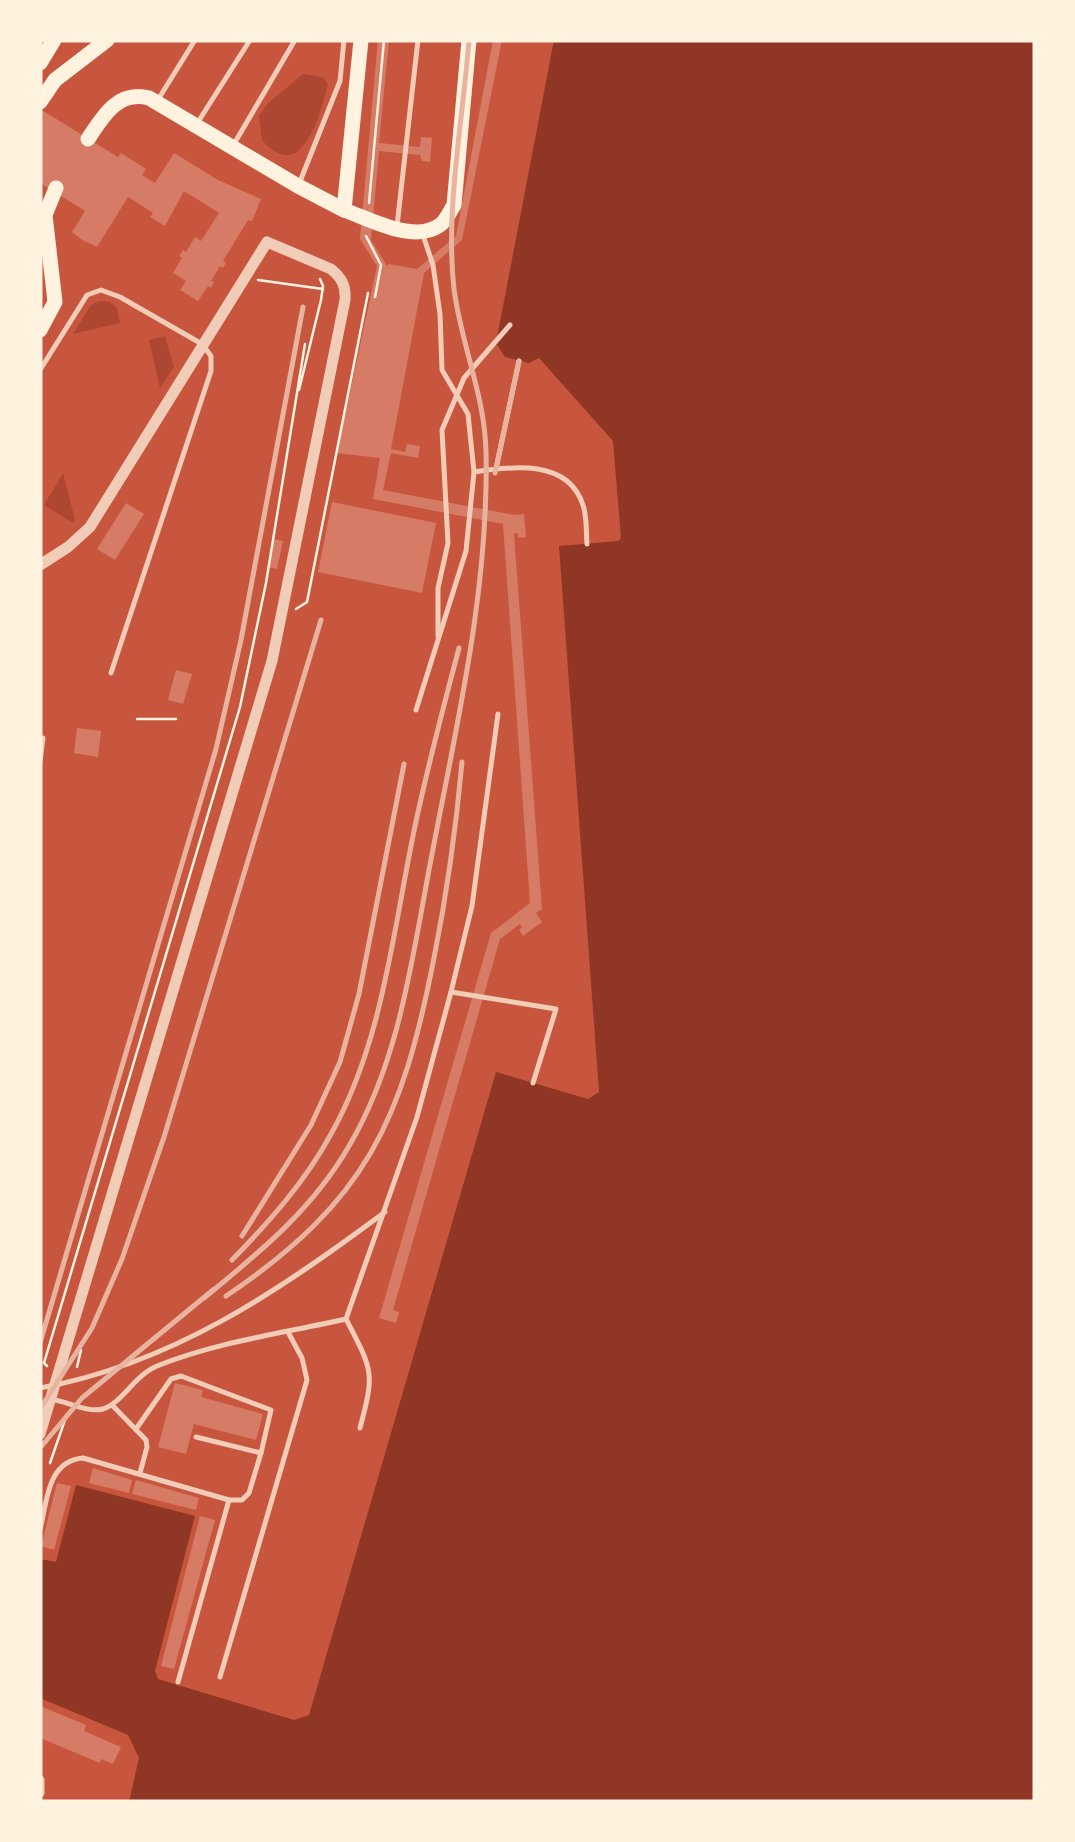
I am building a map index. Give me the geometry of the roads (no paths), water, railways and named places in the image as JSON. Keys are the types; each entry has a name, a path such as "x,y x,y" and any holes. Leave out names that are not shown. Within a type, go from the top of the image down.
{"highway":[{"path":"40,102 55,80 107,40"},
{"path":"344,210 362,40"},
{"path":"88,139 119,100 140,96 158,101 344,210 396,228 422,232 442,224 454,205 468,40"},
{"path":"40,330 55,302 45,215 56,188"}],"street":[{"path":"40,1434 272,661 342,317 344,282 331,269 267,242 90,526 42,561"},
{"path":"40,1780 40,1793"}],"lane":[{"path":"158,101 195,40"},
{"path":"197,124 250,40"},
{"path":"298,186 340,81 344,40"},
{"path":"396,228 418,40"},
{"path":"232,146 295,41"},
{"path":"416,710 466,551 474,472 468,414 442,370 434,265 422,232"},
{"path":"40,370 93,291 109,292 202,344 211,356 211,372 110,672"},
{"path":"438,644 437,601 448,543 442,430 464,378 510,325"},
{"path":"496,469 519,361"},
{"path":"474,472 554,471 572,483 584,506 588,544"},
{"path":"360,1428 372,1382 365,1355 346,1319 417,1118 451,992 472,906 498,714"},
{"path":"40,762 43,738"},
{"path":"451,992 556,1010 532,1083"},
{"path":"40,1388 128,1366 177,1346 297,1276 387,1210"},
{"path":"50,1399 70,1401 88,1410 112,1405 135,1379 153,1368 207,1349 346,1319"},
{"path":"220,1677 307,1380 302,1358 288,1332"},
{"path":"40,1530 52,1480 65,1462 83,1458 229,1500 246,1497 270,1410 181,1376 170,1379 136,1429"},
{"path":"112,1405 146,1440 148,1447 140,1473"},
{"path":"196,1438 261,1453"},
{"path":"178,1682 229,1500"}],"railway":[{"path":"204,1298 265,1247 335,1169 382,1076 412,964 462,702 486,502 485,431 457,309 452,259 453,197 469,40"},
{"path":"40,1343 216,749 241,640 303,307"},
{"path":"495,473 519,361"},
{"path":"40,1409 92,1328 122,1259 164,1137 321,620"},
{"path":"232,1260 310,1169 331,1134 362,1065 383,991 422,792 459,648"},
{"path":"226,1296 313,1226 345,1190 371,1152 391,1112 408,1066 434,958 462,762"},
{"path":"242,1236 311,1125 340,1062 359,994 404,764"},
{"path":"40,1448 82,1398 213,1290"}]}
